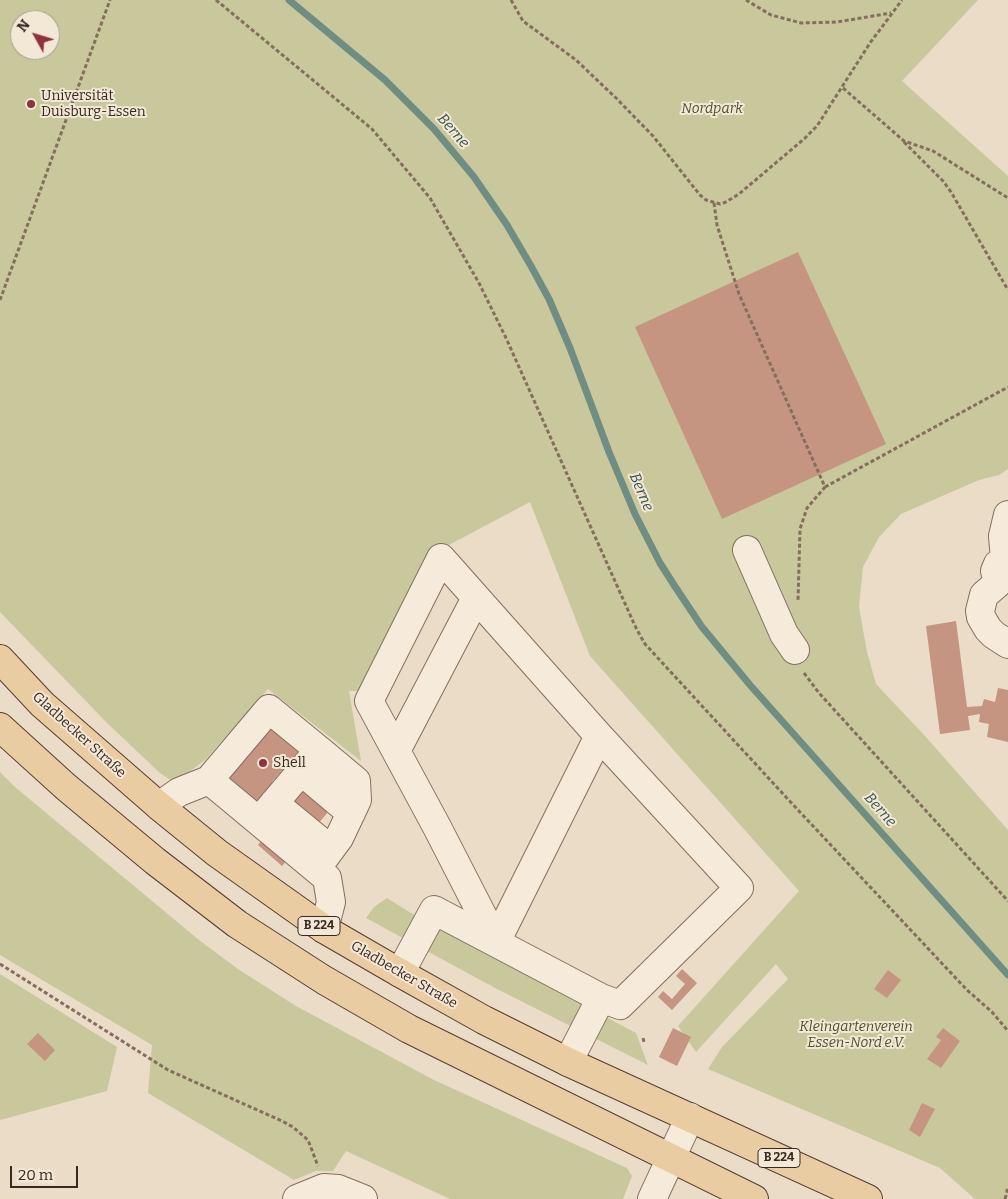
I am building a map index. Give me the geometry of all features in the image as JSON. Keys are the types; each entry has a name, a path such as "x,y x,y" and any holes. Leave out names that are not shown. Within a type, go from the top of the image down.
{"main road":[{"name":"Gladbecker Straße","path":"0,659 42,704 159,806 216,853 324,929 484,1020 568,1062 868,1199"},
{"path":"0,726 66,787 155,861 237,924 324,980 409,1029 754,1199"}],"street":[{"path":"1008,515 1003,536 1005,572 984,595 980,611 988,629 1008,644"},
{"path":"747,550 784,634 795,650"},
{"path":"400,973 434,910 601,998 620,1005 739,888 599,736 441,558 369,701 438,828 496,942"},
{"path":"396,752 476,598"},
{"path":"159,806 179,792 209,780 269,709 356,781 357,800 338,838 323,859"},
{"path":"496,942 599,736"},
{"path":"266,812 318,750"},
{"path":"301,771 351,813"},
{"path":"209,780 266,812 323,859 331,902 324,929"},
{"path":"568,1062 601,998"},
{"path":"652,1199 690,1117"},
{"path":"297,1199 324,1188 338,1190 363,1199"}],"path":[{"path":"0,300 110,0"},
{"path":"216,0 372,129 430,198 479,283 506,338 628,612 645,644 803,816 967,990 992,1012 1008,1031"},
{"path":"510,0 523,21 590,72 653,136 700,195 714,203 720,204 739,194 817,126 870,43 902,0"},
{"path":"746,0 771,15 801,23 837,22 891,13"},
{"path":"843,88 904,141 952,192 1008,290"},
{"path":"904,141 933,151 1008,198"},
{"path":"714,203 717,226 739,294 825,487"},
{"path":"798,603 800,529 807,508 825,487 1008,387"},
{"path":"795,650 800,666 818,693 1008,902"},
{"path":"0,964 168,1070 293,1127 308,1140 324,1188"},
{"path":"1005,1199 1008,1187"}],"green space":[{"path":"0,0 978,0 902,81 1008,176 1008,469 999,475 979,480 901,514 879,537 863,567 859,607 867,652 876,684 1008,830 1008,1199 975,1199 940,1168 708,1069 722,1047 788,979 776,964 696,1052 678,1026 799,891 590,656 530,502 430,555 359,691 349,691 361,761 268,689 205,760 185,775 172,781 160,773 108,724 0,612"},
{"path":"0,772 15,787 199,940 238,969 296,1006 434,1080 627,1168 632,1176 623,1199 450,1199 346,1151 333,1171 316,1171 294,1180 148,1093 152,1045 0,955"},
{"path":"387,898 411,913 636,1033 648,1065 497,989 366,918 374,907"},
{"path":"0,974 117,1047 107,1091 0,1120"}],"building":[{"path":"798,252 886,444 722,519 635,327"},
{"path":"956,621 967,707 982,706 984,699 995,702 998,688 1008,690 1008,742 987,737 989,724 979,722 980,714 968,716 970,730 940,734 926,626"},
{"path":"273,724 301,748 272,782 294,802 322,770 346,791 282,866 258,845 276,823 225,779"},
{"path":"682,969 697,983 672,1010 658,997 663,991 672,999 685,984 676,976"},
{"path":"888,970 901,980 887,998 874,989"},
{"path":"673,1028 691,1037 677,1066 659,1057"},
{"path":"943,1028 960,1041 941,1068 927,1059 941,1040 936,1037"},
{"path":"38,1033 55,1050 45,1061 27,1044"},
{"path":"922,1103 935,1109 920,1137 909,1130"}],"waterway":[{"name":"Berne","path":"289,0 385,80 434,129 474,177 507,225 549,299 635,514 660,563 702,627 750,685 1008,975"}],"place":[{"name":"Universität Duisburg-Essen","path":"31,104"},
{"name":"Shell","path":"263,763"}],"park label":[{"name":"Nordpark","path":"712,109"},
{"name":"Kleingartenverein Essen-Nord e.V.","path":"856,1036"}]}
